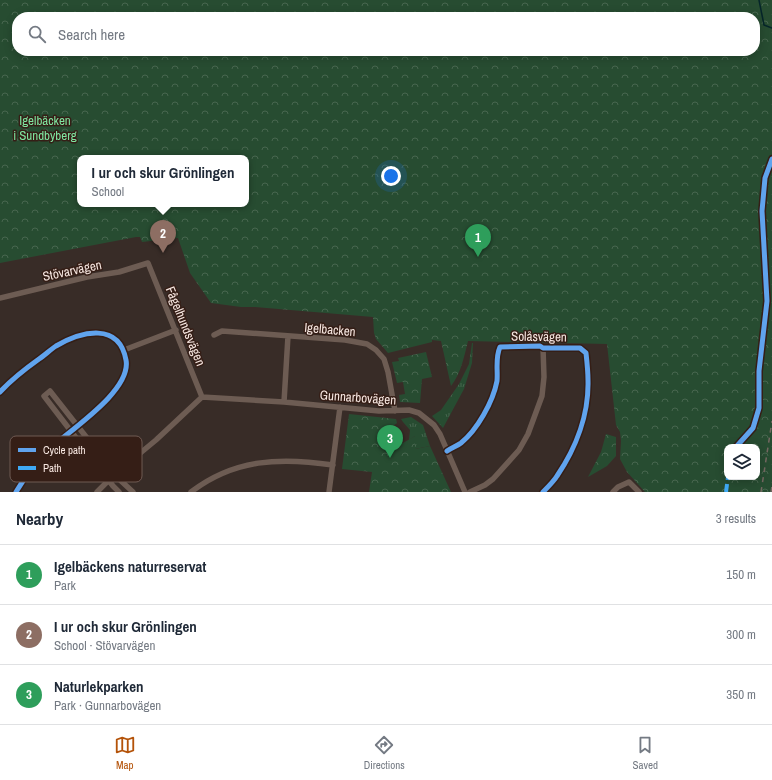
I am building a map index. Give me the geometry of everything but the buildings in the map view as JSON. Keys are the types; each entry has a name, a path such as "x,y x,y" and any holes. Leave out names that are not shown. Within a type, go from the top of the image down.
{"street":[{"name":"Stövarvägen","path":"0,298 87,276 119,272 148,263"},
{"name":"Fågelhundsvägen","path":"148,263 202,397"},
{"path":"124,350 176,330"},
{"name":"Igelbacken","path":"214,335 222,331 367,344 376,350 384,359 388,372 395,411"},
{"path":"0,392 10,381 56,346 78,336 92,333 106,334 113,337 120,343 124,350 127,362 124,377 112,395 66,436"},
{"name":"Igelbacken","path":"284,402 288,336"},
{"name":"Solåsvägen","path":"447,451 465,438 488,405 497,381 498,352 500,347 540,346 543,348 580,348 586,353 588,381 587,404 582,426 574,447 557,477 543,492"},
{"path":"470,492 485,485 493,479 519,450 528,434 542,396 544,377 543,348"},
{"path":"74,436 44,396 50,391 86,436"},
{"path":"142,452 202,397"},
{"name":"Gunnarbovägen","path":"202,397 284,402 379,411 409,410 418,413 434,425 440,434 465,492"},
{"path":"329,492 340,407"},
{"path":"191,492 223,472 244,465 265,462 291,461 333,465"},
{"path":"16,492 23,482"},
{"path":"97,492 105,482"},
{"path":"111,482 119,492"},
{"path":"123,482 133,492"},
{"path":"613,492 618,487 629,482 639,492"}],"green space":[{"name":"Igelbäcken i Sundbyberg","path":"0,0 772,0 772,492 645,492 627,472 620,459 620,432 616,425 607,344 468,341 460,370 451,386 441,341 432,340 432,342 388,353 376,339 373,317 241,307 211,303 190,273 178,238 142,242 140,237 0,263"},
{"path":"472,343 472,363 464,389 443,428 432,416 441,410 459,384 469,364"},
{"path":"426,352 432,377 422,379 420,403 400,402 399,395 405,394 403,382 397,383 392,362 399,361 398,358"},
{"path":"349,414 396,419 397,423 390,428 390,434 385,439 403,443 415,436 415,449 430,446 451,492 369,492 372,472 342,469"},
{"path":"411,417 423,425 430,446 415,449 415,436 409,440 410,430 401,419"},
{"path":"606,434 616,437 616,456 607,466 588,477 601,452"}],"waterway":[{"path":"759,0 764,25 772,28"}],"railway":[{"path":"761,492 772,421"},
{"path":"771,492 772,486"}],"marked path":[{"path":"726,492 728,480"}],"cycle path":[{"path":"739,444 753,428 759,408 759,371 767,301 762,211 765,178 772,159"},
{"path":"0,392 19,374 66,341 88,334 98,333 108,335 116,340 122,348 126,360 125,372 119,385 95,411 65,436"},
{"path":"447,451 467,437 484,415 492,398 497,381 497,360 500,347 540,346 543,348 580,348 586,353 588,373 588,393 584,418 570,454 564,465 554,480 543,492"},
{"path":"16,492 22,482"}],"place":[{"name":"I ur och skur Grönlingen","path":"163,253"},
{"name":"Igelbäckens naturreservat","path":"478,257"},
{"name":"Naturlekparken","path":"390,458"}]}
